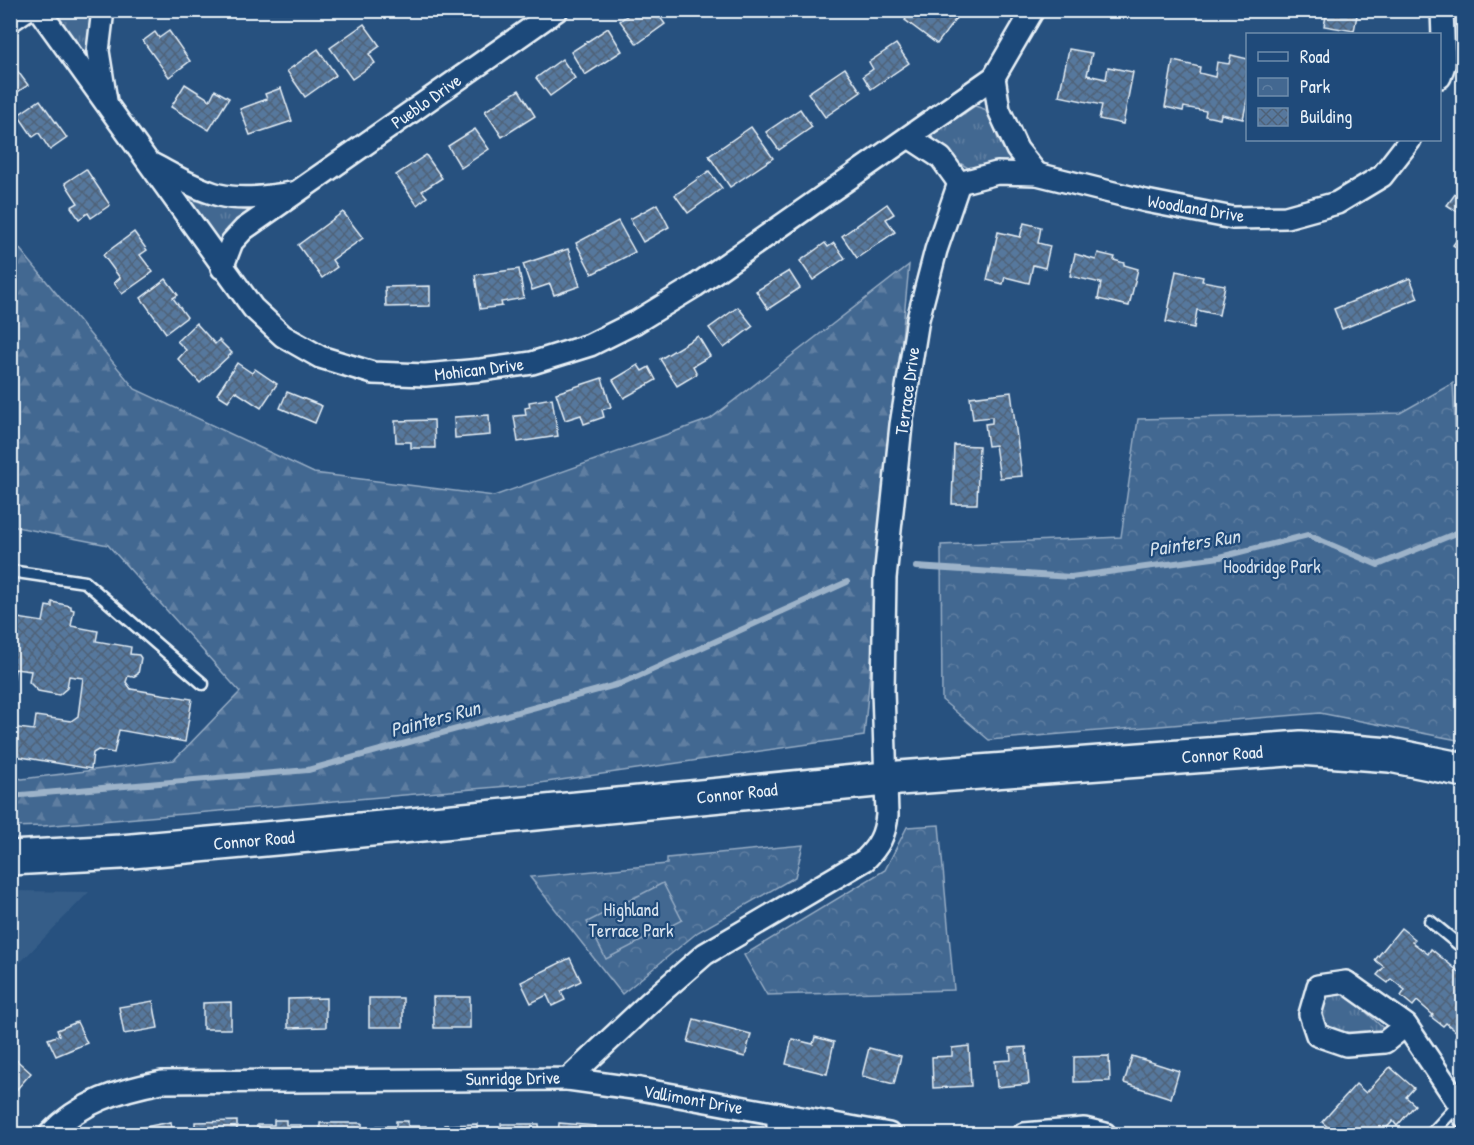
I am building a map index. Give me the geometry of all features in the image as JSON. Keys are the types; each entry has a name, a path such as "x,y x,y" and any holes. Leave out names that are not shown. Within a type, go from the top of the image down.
{"main road":[{"name":"Connor Road","path":"10,858 121,852 886,779 1301,748 1390,755 1464,770"}],"street":[{"path":"10,21 26,10"},
{"name":"Mohican Drive","path":"39,10 222,268 253,308 283,336 320,357 373,373 424,375 532,363 590,345 636,322 695,286 909,136"},
{"name":"Mohican Drive","path":"103,10 98,51 107,105"},
{"name":"Pueblo Drive","path":"222,268 232,242 244,229 557,10"},
{"path":"959,183 941,158 909,136 994,77 1033,10"},
{"path":"1441,74 1444,65 1442,10"},
{"path":"994,77 999,110 1017,149 1037,174"},
{"name":"Woodland Drive","path":"959,183 997,173 1037,174 1146,201 1233,218 1286,217 1337,204 1382,176 1409,141"},
{"name":"Pueblo Drive","path":"149,162 181,180 220,195 257,198 296,192"},
{"name":"Terrace Drive","path":"886,779 883,690 885,578 902,425 918,319 936,250 959,183"},
{"name":"Sunridge Drive","path":"50,1134 60,1123 92,1103 124,1089 162,1082 568,1078 705,954 865,860 878,847 885,831 886,779"},
{"path":"1406,1025 1461,1110"},
{"name":"Vallimont Drive","path":"568,1078 640,1089 778,1124 889,1134"},
{"path":"1024,1134 1084,1130 1105,1134"}],"lane":[{"path":"10,571 85,582 203,684"},
{"path":"1430,921 1464,949"},
{"path":"1431,1134 1461,1110"}],"shaded area":[{"path":"10,891 89,892 11,972"}],"green space":[{"path":"54,11 91,11 87,51 84,52"},
{"path":"975,106 984,109 990,116 998,139 1010,161 975,169 968,168 933,139 932,135"},
{"path":"190,199 217,207 247,210 248,213 228,228 218,243 188,201"},
{"path":"10,237 135,389 314,473 494,496 710,419 909,265 864,736 533,784 11,827 11,776 22,779 174,760 240,692 108,545 11,526"},
{"name":"Hoodridge Park","path":"1453,383 1460,523 1464,523 1463,741 1320,713 989,740 942,700 941,545 1121,537 1138,419 1400,413"},
{"path":"939,825 954,990 767,995 744,955 885,870 907,827"},
{"name":"Highland Terrace Park","path":"803,845 795,877 698,932 622,994 530,877 667,864 667,858"},
{"path":"663,883 682,920 606,959 587,922"},
{"path":"1339,993 1349,996 1383,1028 1381,1034 1339,1032 1327,1029 1321,1021 1321,1003 1328,995"}],"building":[{"path":"634,10 655,10 665,24 637,44 620,21"},
{"path":"912,10 950,10 958,16 937,44 905,20"},
{"path":"1323,10 1358,10 1354,31 1324,26 1327,11"},
{"path":"364,24 380,46 369,54 375,63 352,79 330,48"},
{"path":"608,28 622,51 585,75 571,52"},
{"path":"169,31 190,61 169,77 143,41 155,32 159,38"},
{"path":"896,44 909,63 871,89 863,76 873,69 869,62"},
{"path":"318,49 336,75 305,97 287,71"},
{"path":"1069,49 1092,53 1087,75 1106,79 1108,67 1133,72 1123,124 1099,119 1102,105 1059,96"},
{"path":"1231,55 1246,59 1246,105 1243,119 1221,114 1220,119 1205,116 1206,111 1184,107 1183,111 1165,107 1173,61 1200,67 1199,73 1215,77 1217,62 1229,64"},
{"path":"562,59 575,78 550,96 536,78"},
{"path":"10,61 28,85 10,97"},
{"path":"845,68 861,92 825,117 808,93"},
{"path":"185,84 210,100 215,90 229,98 209,130 171,107"},
{"path":"281,88 292,121 250,135 240,109 267,99 265,94"},
{"path":"519,90 535,116 502,137 485,111"},
{"path":"40,100 67,138 50,150 39,133 33,137 18,115"},
{"path":"800,109 812,127 779,150 766,132"},
{"path":"751,127 773,158 730,187 709,156"},
{"path":"475,129 489,149 461,168 448,146"},
{"path":"426,155 442,178 422,191 427,197 417,205 396,175"},
{"path":"86,169 110,205 91,218 88,213 79,219 71,207 78,203 65,183"},
{"path":"709,171 722,188 688,213 675,195"},
{"path":"1464,182 1464,216 1447,205"},
{"path":"657,204 669,227 643,242 630,219"},
{"path":"887,204 894,214 886,219 895,232 857,258 842,236"},
{"path":"343,212 363,238 332,260 337,267 322,278 298,245"},
{"path":"618,221 635,252 592,274 576,243"},
{"path":"1024,223 1041,227 1038,243 1050,246 1045,268 1033,265 1029,283 1005,277 1003,284 987,280 998,232 1020,237"},
{"path":"1464,230 1464,253 1453,245"},
{"path":"134,232 147,250 140,255 153,272 122,294 114,283 120,278 103,255"},
{"path":"825,243 828,247 834,243 845,258 813,280 800,261"},
{"path":"568,249 580,286 554,295 550,284 532,290 523,264"},
{"path":"1098,253 1115,257 1114,260 1138,269 1129,306 1098,299 1101,283 1070,276 1075,254 1096,260"},
{"path":"519,269 524,298 501,302 502,306 480,309 475,275"},
{"path":"789,271 800,288 768,309 756,291"},
{"path":"1176,271 1203,277 1202,281 1225,285 1219,315 1197,310 1194,328 1166,322"},
{"path":"1410,278 1418,298 1342,329 1334,309"},
{"path":"166,279 178,295 173,298 187,317 166,333 141,298"},
{"path":"430,286 430,306 386,307 385,287"},
{"path":"738,307 753,326 724,348 709,328"},
{"path":"196,323 215,344 219,340 232,353 200,383 178,359 186,350 177,341"},
{"path":"698,336 710,356 693,366 697,374 677,386 660,359"},
{"path":"237,363 252,373 255,369 277,384 261,408 235,391 228,401 217,394"},
{"path":"638,365 642,371 649,367 656,380 624,398 613,380"},
{"path":"602,378 611,407 602,410 604,417 584,424 581,415 565,420 556,393"},
{"path":"287,392 322,406 315,423 280,408"},
{"path":"1011,392 1022,476 1000,478 995,445 988,446 985,424 992,423 992,417 973,419 970,397"},
{"path":"552,398 558,436 518,442 514,416 526,415 525,408 530,407 529,402"},
{"path":"489,415 490,435 455,438 454,417"},
{"path":"434,420 435,448 411,448 411,442 396,442 395,421"},
{"path":"954,445 979,446 977,504 952,504"},
{"path":"52,602 71,606 74,610 71,626 98,631 96,641 131,647 130,654 139,655 141,658 138,674 133,677 128,676 126,682 131,689 192,699 185,742 119,730 114,753 98,750 93,753 91,769 10,755 10,727 34,730 36,716 71,721 78,716 83,678 69,676 67,688 59,695 38,691 29,682 31,671 15,669 10,701 10,628 16,629 18,618 43,622 46,606 52,607"},
{"path":"1401,928 1415,939 1412,942 1428,954 1431,949 1464,976 1464,1044 1455,1037 1458,1033 1446,1023 1443,1026 1431,1017 1433,1015 1417,1001 1413,1006 1401,996 1405,990 1391,979 1388,983 1377,975 1384,967 1375,960"},
{"path":"570,958 581,981 561,991 565,1000 552,1006 547,995 531,1003 521,982"},
{"path":"433,997 470,997 470,1028 434,1028"},
{"path":"326,998 326,1027 288,1028 288,999"},
{"path":"369,998 403,998 403,1027 369,1027"},
{"path":"153,1001 158,1028 124,1034 119,1007"},
{"path":"231,1002 231,1029 203,1029 203,1003"},
{"path":"694,1019 751,1034 745,1057 688,1042"},
{"path":"77,1022 87,1043 56,1056 48,1039 59,1035 57,1030"},
{"path":"815,1037 834,1042 827,1074 786,1064 792,1039 813,1044"},
{"path":"969,1046 971,1086 933,1088 932,1057 952,1056 952,1048"},
{"path":"1026,1047 1029,1084 997,1087 995,1061 1011,1060 1010,1048"},
{"path":"869,1048 901,1056 894,1084 862,1076"},
{"path":"1109,1056 1110,1081 1074,1082 1074,1057"},
{"path":"1132,1056 1179,1071 1171,1098 1124,1083"},
{"path":"13,1057 31,1073 10,1097 10,1059"},
{"path":"1390,1067 1414,1088 1406,1097 1415,1105 1397,1126 1393,1121 1381,1134 1329,1134 1332,1131 1322,1122 1356,1084 1366,1093"},
{"path":"274,1120 286,1120 286,1125 301,1125 301,1134 257,1134 257,1125 274,1125"},
{"path":"237,1121 237,1134 195,1134 195,1122"},
{"path":"396,1121 408,1121 408,1126 426,1126 426,1134 377,1134 377,1126 396,1126"},
{"path":"171,1122 173,1134 125,1134 124,1131"},
{"path":"320,1123 362,1123 362,1134 320,1134"},
{"path":"559,1123 596,1126 595,1134 558,1134"},
{"path":"477,1124 477,1134 444,1134 444,1125"},
{"path":"501,1124 539,1124 540,1134 501,1134"}],"waterway":[{"name":"Painters Run","path":"916,567 1071,577 1220,557 1308,535 1378,565 1464,530"},
{"name":"Painters Run","path":"10,796 308,770 623,683 847,582"}]}
